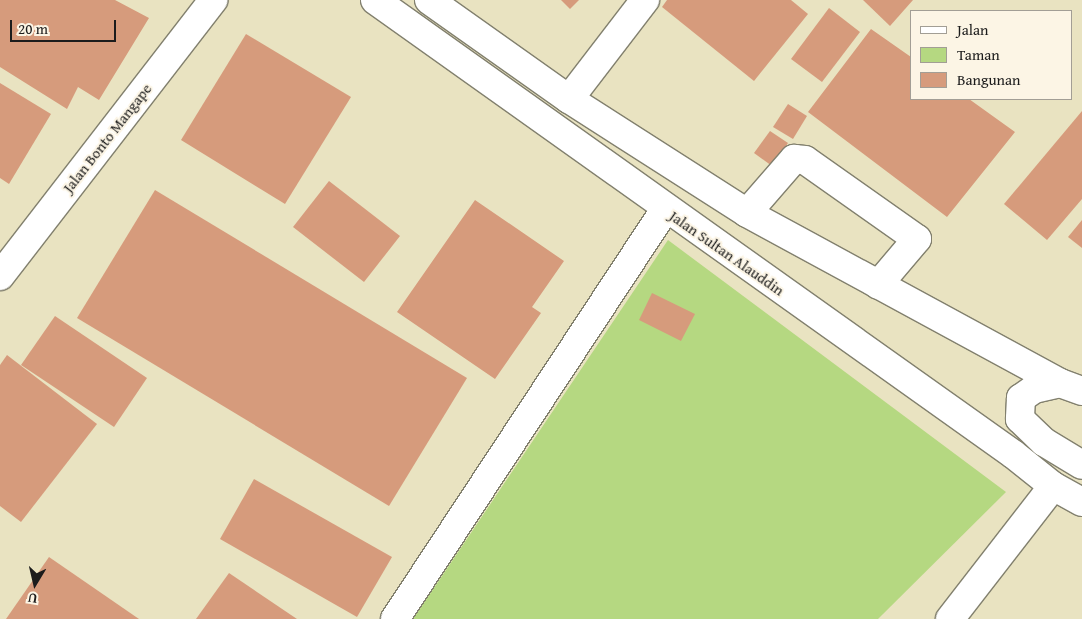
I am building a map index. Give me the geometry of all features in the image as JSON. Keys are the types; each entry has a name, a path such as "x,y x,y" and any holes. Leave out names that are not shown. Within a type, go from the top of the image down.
{"main road":[{"name":"Jalan Bonto Mangape","path":"0,276 213,0"},
{"name":"Jalan Sultan Alauddin","path":"375,0 665,209 1013,454 1053,486 1082,502"},
{"path":"429,0 569,99 754,206 885,276 1071,387"},
{"path":"569,99 645,0"},
{"path":"754,206 794,159 805,160 915,236 916,244 885,276"},
{"path":"395,619 665,209"},
{"path":"1071,387 1034,389 1021,398 1020,419 1044,442 1082,465"},
{"path":"950,619 1053,486"}],"green space":[{"path":"668,240 1006,492 878,619 413,619"}],"building":[{"path":"0,0 115,0 149,18 99,100 78,87 67,109 0,67"},
{"path":"561,0 579,0 570,9"},
{"path":"667,0 791,0 808,14 754,81 662,7"},
{"path":"863,0 913,0 890,26"},
{"path":"829,8 860,32 822,82 791,59"},
{"path":"871,29 910,56 910,100 970,100 1015,132 947,217 808,112"},
{"path":"246,34 351,97 285,204 181,140"},
{"path":"0,83 51,114 9,184 0,178"},
{"path":"788,104 807,116 793,139 773,127"},
{"path":"1082,111 1082,199 1047,240 1004,204"},
{"path":"770,131 788,143 772,166 754,153"},
{"path":"329,181 400,236 364,282 293,227"},
{"path":"155,190 467,378 389,506 77,318"},
{"path":"475,200 564,261 532,307 541,313 495,379 397,312"},
{"path":"1082,220 1082,248 1068,237"},
{"path":"652,293 695,314 681,341 639,320"},
{"path":"55,316 147,378 114,427 21,365"},
{"path":"7,355 97,424 21,522 0,506 0,365"},
{"path":"254,479 392,557 357,617 220,539"},
{"path":"49,557 139,619 6,619"},
{"path":"229,573 297,619 196,619"}]}
